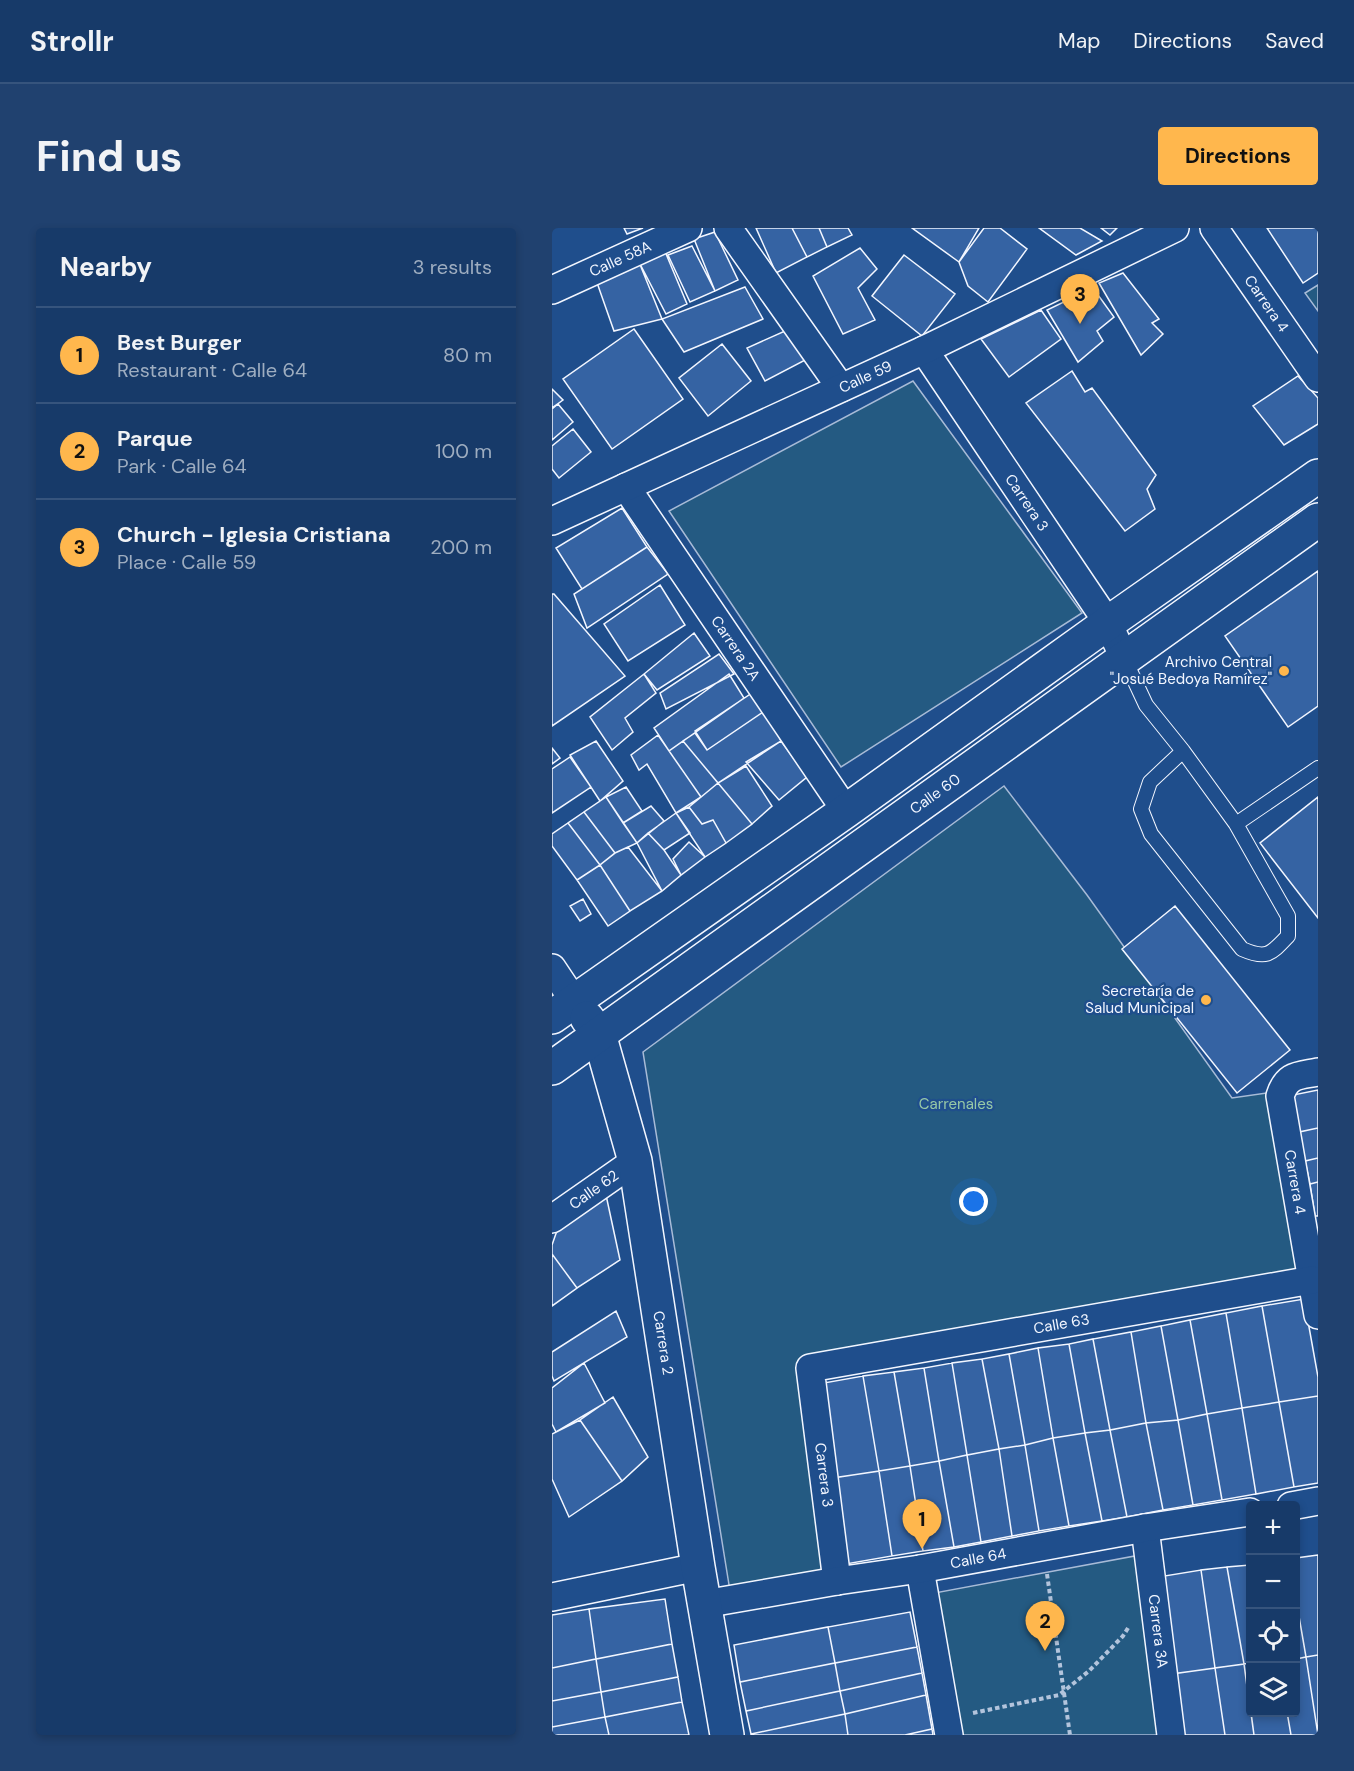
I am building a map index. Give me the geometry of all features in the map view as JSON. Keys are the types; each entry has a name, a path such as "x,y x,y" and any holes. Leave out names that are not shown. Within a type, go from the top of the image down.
{"main road":[{"path":"563,1009 846,811 1108,622 1318,476"},
{"name":"Calle 60","path":"552,1068 1318,520"},
{"name":"Carrera 2","path":"563,1009 599,1034 635,1161 698,1567 727,1735"}],"street":[{"name":"Calle 58A","path":"552,290 688,228"},
{"path":"728,228 841,388"},
{"name":"Calle 59","path":"552,521 924,350 1175,228"},
{"name":"Carrera 4","path":"1214,228 1318,378"},
{"name":"Carrera 3","path":"924,350 1108,622 1125,660"},
{"name":"Carrera 2A","path":"626,487 846,811"},
{"name":"Carrera 2","path":"552,968 563,1009"},
{"name":"Carrera 4","path":"1318,1072 1293,1077 1284,1085 1280,1096 1318,1315"},
{"name":"Calle 62","path":"552,1219 635,1161"},
{"name":"Calle 63","path":"810,1368 1312,1280"},
{"name":"Carrera 3","path":"810,1368 837,1581"},
{"path":"1300,1505 1318,1502"},
{"name":"Calle 64","path":"704,1604 1246,1513"},
{"name":"Carrera 3A","path":"1145,1528 1171,1735"},
{"path":"552,1597 698,1567"},
{"path":"920,1569 947,1727"}],"lane":[{"path":"1125,660 1146,705 1183,752 1236,824 1288,916 1288,936 1273,952 1256,956 1242,949 1151,834 1141,809 1150,782 1183,752"},
{"path":"1236,824 1318,768"}],"path":[{"path":"1044,1546 1070,1735"},
{"path":"947,1727 1059,1695 1089,1671 1123,1636 1153,1590"}],"green space":[{"path":"1318,285 1318,311 1305,293"},
{"path":"913,381 1082,613 841,767 669,511"},
{"name":"Carrenales","path":"1004,786 1087,895 1232,1098 1273,1092 1303,1277 799,1360 833,1574 730,1591 643,1052"},
{"path":"1135,1556 1166,1735 954,1735 929,1594"}],"building":[{"path":"624,228 643,228 627,234"},
{"path":"756,228 792,228 807,257 776,273"},
{"path":"792,228 819,228 827,247 807,257"},
{"path":"819,228 848,228 852,235 827,247"},
{"path":"912,228 979,228 959,262"},
{"path":"984,228 1000,228 1027,249 988,302 968,286 959,262"},
{"path":"1039,228 1080,228 1102,241 1076,255"},
{"path":"1101,228 1117,228 1110,235"},
{"path":"1267,228 1318,228 1318,273 1303,283"},
{"path":"715,232 738,280 715,291 694,239"},
{"path":"692,246 715,291 690,302 668,255"},
{"path":"860,248 877,269 858,288 875,320 843,334 813,276"},
{"path":"664,249 687,304 666,314 639,262"},
{"path":"904,255 955,294 922,336 872,296"},
{"path":"639,262 662,319 614,331 595,277"},
{"path":"1123,273 1159,319 1152,323 1163,334 1141,355 1099,283"},
{"path":"745,287 763,319 684,352 662,319"},
{"path":"1093,288 1114,317 1097,331 1103,341 1078,362 1047,310"},
{"path":"1041,310 1061,339 1009,377 981,339"},
{"path":"794,327 811,357 765,381 747,348"},
{"path":"634,329 683,399 612,449 563,379"},
{"path":"722,344 751,381 708,416 679,378"},
{"path":"1072,371 1085,392 1092,388 1156,475 1147,489 1155,509 1125,531 1026,403"},
{"path":"1298,376 1318,398 1318,424 1284,445 1253,406"},
{"path":"552,389 563,400 552,408"},
{"path":"558,404 573,422 552,440 552,409"},
{"path":"573,429 591,452 559,478 552,469 552,446"},
{"path":"622,508 647,547 582,589 556,548"},
{"path":"647,547 668,574 587,628 574,594"},
{"name":"Archivo Central \"Josué Bedoya Ramírez\"","path":"1318,571 1318,706 1288,727 1225,636"},
{"path":"660,585 685,625 628,661 604,624"},
{"path":"552,594 625,676 552,726"},
{"path":"694,633 710,656 657,690 644,674"},
{"path":"719,654 734,674 666,709 660,693"},
{"path":"644,674 656,693 625,718 633,732 612,750 590,717"},
{"path":"729,674 744,698 669,751 654,728"},
{"path":"752,693 766,710 707,750 695,731"},
{"path":"766,710 781,741 718,783 683,741 695,733 707,750"},
{"path":"658,735 701,797 676,813 647,764 639,770 631,755"},
{"path":"596,741 623,781 600,801 570,755"},
{"path":"683,741 718,783 701,797 669,751"},
{"path":"781,741 807,777 779,800 746,762"},
{"path":"552,748 560,758 552,764"},
{"path":"570,757 591,787 552,813 552,769"},
{"path":"746,766 772,806 752,824 718,783"},
{"path":"718,783 752,824 726,843 713,820 702,824 689,807"},
{"path":"626,787 642,811 623,823 606,797"},
{"path":"606,797 637,843 615,853 584,812"},
{"path":"1318,797 1318,918 1260,843"},
{"path":"651,806 664,821 637,843 623,823"},
{"path":"689,807 702,824 713,820 726,843 705,857 676,813"},
{"path":"584,812 615,853 600,865 568,823"},
{"path":"676,813 690,833 664,850 648,833"},
{"path":"568,823 600,865 577,880 552,846 552,834"},
{"path":"648,833 664,850 681,875 662,891 637,843"},
{"path":"689,842 705,857 681,875 673,859"},
{"path":"628,847 662,891 630,911 600,865 615,853"},
{"path":"600,865 630,911 608,926 577,880"},
{"path":"583,899 591,914 580,921 570,906"},
{"name":"Secretaría de Salud Municipal","path":"1175,906 1290,1050 1237,1093 1122,949"},
{"path":"1318,1090 1318,1128 1299,1132 1293,1095"},
{"path":"1318,1128 1318,1158 1305,1161 1299,1132"},
{"path":"1318,1158 1318,1182 1310,1184 1305,1161"},
{"path":"1318,1182 1318,1216 1315,1216 1310,1184"},
{"path":"606,1195 620,1260 577,1288 552,1254 552,1245 560,1222"},
{"path":"552,1254 577,1288 552,1306"},
{"path":"1304,1299 1318,1377 1318,1396 1279,1402 1262,1306"},
{"path":"1262,1306 1279,1402 1242,1408 1226,1313"},
{"path":"616,1311 627,1337 554,1381 552,1352"},
{"path":"1226,1313 1242,1408 1207,1414 1190,1320"},
{"path":"1190,1320 1207,1414 1178,1420 1161,1326"},
{"path":"1161,1326 1178,1420 1146,1423 1131,1332"},
{"path":"1131,1332 1146,1423 1110,1430 1093,1339"},
{"path":"1093,1339 1110,1430 1085,1433 1069,1344"},
{"path":"1069,1344 1085,1433 1053,1438 1038,1348"},
{"path":"1038,1348 1053,1438 1025,1445 1009,1354"},
{"path":"1009,1354 1025,1445 999,1449 982,1359"},
{"path":"982,1359 999,1449 967,1455 952,1363"},
{"path":"584,1363 605,1403 556,1432 552,1424 552,1388"},
{"path":"952,1363 967,1455 939,1461 924,1368"},
{"path":"924,1368 939,1461 910,1466 894,1372"},
{"path":"894,1372 910,1466 879,1471 863,1376"},
{"path":"863,1376 879,1471 833,1478 818,1384"},
{"path":"1318,1396 1318,1483 1294,1487 1279,1402"},
{"path":"613,1397 648,1457 622,1481 580,1420"},
{"path":"1279,1402 1294,1487 1256,1494 1242,1408"},
{"path":"1242,1408 1256,1494 1222,1500 1207,1414"},
{"path":"1207,1414 1222,1500 1193,1505 1178,1420"},
{"path":"580,1420 622,1481 569,1517 552,1479 552,1434"},
{"path":"1178,1420 1193,1505 1163,1510 1146,1423"},
{"path":"1146,1423 1163,1510 1127,1517 1110,1430"},
{"path":"1110,1430 1127,1517 1102,1521 1085,1433"},
{"path":"1085,1433 1102,1521 1069,1526 1053,1438"},
{"path":"1053,1438 1069,1526 1039,1531 1025,1445"},
{"path":"1025,1445 1039,1531 1012,1536 999,1449"},
{"path":"999,1449 1012,1536 981,1542 967,1455"},
{"path":"967,1455 981,1542 954,1547 939,1461"},
{"path":"939,1461 954,1547 923,1551 910,1466"},
{"path":"910,1466 923,1551 892,1556 879,1471"},
{"path":"879,1471 892,1556 846,1564 833,1478"},
{"path":"1318,1555 1318,1655 1306,1657 1300,1622 1300,1557"},
{"path":"1246,1565 1246,1664 1244,1664 1227,1567"},
{"path":"1227,1567 1244,1664 1215,1668 1201,1570"},
{"path":"1201,1570 1215,1668 1172,1674 1158,1577"},
{"path":"665,1599 672,1644 596,1659 589,1609"},
{"path":"589,1609 596,1659 552,1668 552,1615"},
{"path":"910,1612 917,1647 835,1663 828,1627"},
{"path":"1300,1622 1306,1657 1300,1658"},
{"path":"828,1627 835,1663 740,1682 734,1645"},
{"path":"672,1644 678,1677 601,1692 596,1659"},
{"path":"917,1647 922,1673 840,1691 835,1663"},
{"path":"1318,1655 1318,1735 1306,1657"},
{"path":"1306,1657 1318,1735 1291,1735 1288,1717 1300,1717 1300,1658"},
{"path":"596,1659 601,1692 552,1701 552,1668"},
{"path":"835,1663 840,1691 746,1711 740,1682"},
{"path":"1244,1664 1246,1717 1251,1717 1254,1735 1225,1735 1215,1668"},
{"path":"1215,1668 1225,1735 1180,1735 1172,1674"},
{"path":"922,1673 926,1695 845,1714 840,1691"},
{"path":"678,1677 682,1702 605,1717 601,1692"},
{"path":"840,1691 845,1714 751,1734 746,1711"},
{"path":"601,1692 605,1717 552,1727 552,1701"},
{"path":"926,1695 932,1729 905,1735 848,1735 845,1714"},
{"path":"682,1702 689,1735 609,1735 605,1717"},
{"path":"845,1714 848,1735 751,1735 751,1734"},
{"path":"605,1717 609,1735 552,1735 552,1727"},
{"path":"1252,1717 1288,1717 1291,1735 1254,1735"},
{"path":"932,1729 933,1735 905,1735"}],"place":[{"name":"Church - Iglesia Cristiana","path":"1080,324"},
{"name":"Archivo Central \"Josué Bedoya Ramírez\"","path":"1284,671"},
{"name":"Secretaría de Salud Municipal","path":"1206,1000"},
{"name":"Best Burger","path":"922,1549"},
{"name":"Parque","path":"1045,1651"}]}
